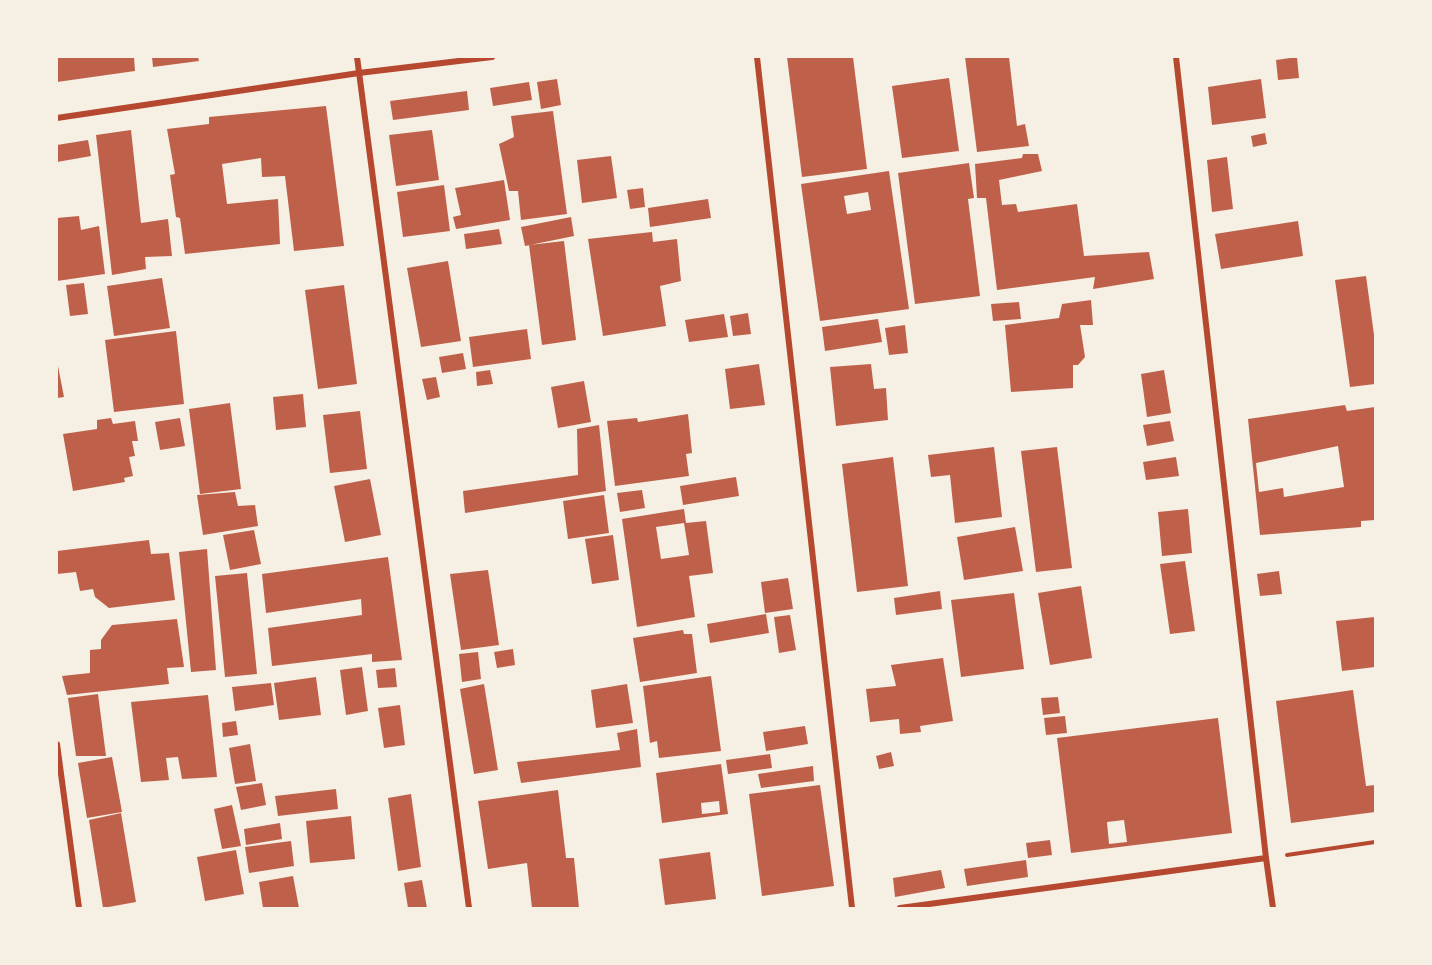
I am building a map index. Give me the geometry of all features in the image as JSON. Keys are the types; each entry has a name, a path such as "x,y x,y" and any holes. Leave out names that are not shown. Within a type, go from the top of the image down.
{"street":[{"path":"357,57 469,908"},
{"path":"57,118 359,73 492,57"},
{"path":"757,57 852,908"},
{"path":"1176,57 1273,908"},
{"path":"57,744 79,908"},
{"path":"900,908 1266,858"}],"path":[{"path":"1266,858 1375,843"}],"building":[{"path":"57,57 134,57 135,71 57,82"},
{"path":"152,57 198,57 199,61 153,67"},
{"path":"787,57 853,57 867,169 802,177"},
{"path":"965,57 1009,57 1017,126 1025,124 1029,146 977,152"},
{"path":"1297,57 1299,78 1278,80 1276,60"},
{"path":"949,78 959,151 902,158 892,86"},
{"path":"557,79 561,105 541,109 537,82"},
{"path":"1261,79 1266,118 1212,125 1208,87"},
{"path":"529,82 532,100 493,106 490,88"},
{"path":"467,91 469,110 393,120 390,101"},
{"path":"326,106 344,246 294,251 285,176 262,177 261,158 222,164 227,204 278,199 280,244 185,254 180,218 176,217 170,175 175,174 167,129 209,124 209,117"},
{"path":"553,111 567,214 521,220 518,191 509,191 499,144 514,137 511,116"},
{"path":"131,130 141,223 168,219 172,256 145,257 146,269 112,275 96,135"},
{"path":"432,130 439,180 396,186 389,135"},
{"path":"1265,133 1267,144 1253,147 1251,136"},
{"path":"88,140 91,156 57,162 57,145"},
{"path":"1023,154 1038,154 1042,171 999,180 1002,205 1016,204 1018,212 1077,204 1084,256 1149,252 1154,279 1093,289 1095,277 997,290 986,198 977,198 975,164 1022,158"},
{"path":"611,156 617,198 582,203 577,160"},
{"path":"1227,157 1233,209 1212,212 1207,160"},
{"path":"969,163 974,198 968,199 980,296 915,304 898,173"},
{"path":"889,171 909,309 820,321 801,184","holes":["868,192 871,210 847,214 844,196"]},
{"path":"504,180 510,220 456,229 453,217 461,215 455,188"},
{"path":"444,185 450,231 403,237 397,192"},
{"path":"643,188 645,207 630,209 627,190"},
{"path":"708,199 711,218 650,227 648,208"},
{"path":"79,216 81,230 99,226 105,274 57,281 57,218"},
{"path":"571,217 574,236 525,246 521,227"},
{"path":"1298,221 1303,256 1221,269 1215,234"},
{"path":"499,229 502,244 466,249 464,234"},
{"path":"652,232 653,242 677,239 681,281 660,286 666,326 603,336 588,239"},
{"path":"564,241 576,340 542,345 529,245"},
{"path":"448,261 461,341 421,347 407,268"},
{"path":"1366,276 1375,342 1375,384 1350,387 1335,280"},
{"path":"162,278 170,328 114,336 107,286"},
{"path":"84,283 88,314 70,316 66,285"},
{"path":"344,285 357,384 318,389 305,290"},
{"path":"1091,300 1093,325 1080,325 1085,357 1078,365 1073,365 1073,388 1011,392 1005,325 1059,318 1062,304"},
{"path":"1019,302 1021,319 993,321 991,304"},
{"path":"748,313 751,334 733,336 730,316"},
{"path":"724,314 728,337 689,342 685,320"},
{"path":"878,319 882,342 825,351 822,327"},
{"path":"905,325 908,353 889,355 885,328"},
{"path":"527,329 531,359 473,367 469,337"},
{"path":"176,331 184,404 114,412 105,340"},
{"path":"463,353 466,369 442,373 439,357"},
{"path":"57,361 64,397 57,398"},
{"path":"759,364 765,405 730,409 725,369"},
{"path":"871,364 874,389 886,388 888,420 836,426 830,367"},
{"path":"490,370 493,384 477,386 476,372"},
{"path":"1164,370 1171,413 1147,417 1141,374"},
{"path":"436,377 440,397 427,400 422,379"},
{"path":"584,381 591,422 558,428 551,387"},
{"path":"303,394 306,427 276,430 273,397"},
{"path":"230,403 241,489 200,494 189,409"},
{"path":"1345,405 1347,411 1375,407 1375,520 1361,521 1361,527 1260,535 1248,419","holes":["1338,446 1344,487 1284,497 1283,488 1259,492 1256,463"]},
{"path":"360,411 367,469 330,473 323,415"},
{"path":"688,414 692,453 686,454 689,476 615,486 607,421 637,418 638,422"},
{"path":"111,418 113,424 135,421 138,441 132,441 135,456 129,457 133,476 124,478 125,482 73,491 63,434 97,429 97,420"},
{"path":"180,418 185,446 160,450 155,422"},
{"path":"1170,421 1174,441 1147,446 1143,425"},
{"path":"599,425 606,491 465,513 463,491 578,475 577,429"},
{"path":"994,447 1002,517 955,523 950,475 931,477 928,455"},
{"path":"1057,447 1072,568 1036,572 1021,451"},
{"path":"893,457 908,586 857,592 842,464"},
{"path":"1176,457 1179,476 1146,480 1143,462"},
{"path":"736,477 739,496 683,505 680,486"},
{"path":"370,479 381,535 345,542 334,486"},
{"path":"642,490 645,508 620,512 617,493"},
{"path":"235,492 238,506 255,505 258,526 203,535 197,495"},
{"path":"604,495 609,533 568,539 563,501"},
{"path":"684,509 686,523 706,521 713,573 689,576 695,617 637,627 622,519","holes":["684,523 689,555 661,559 656,527"]},
{"path":"1188,509 1192,553 1162,556 1158,512"},
{"path":"1015,527 1023,571 964,580 957,537"},
{"path":"254,530 261,564 230,570 223,535"},
{"path":"613,535 619,580 592,584 585,539"},
{"path":"149,540 151,554 169,553 175,600 109,608 95,597 93,589 80,591 76,572 57,574 57,551"},
{"path":"207,549 216,670 191,672 179,552"},
{"path":"388,557 402,660 372,662 372,654 272,666 268,628 362,615 361,599 266,613 262,574"},
{"path":"1185,561 1195,631 1170,634 1160,564"},
{"path":"488,570 499,645 461,650 450,574"},
{"path":"1279,571 1282,594 1260,596 1257,574"},
{"path":"247,573 257,674 225,677 215,576"},
{"path":"788,578 793,609 765,613 761,582"},
{"path":"1081,586 1092,658 1050,665 1038,593"},
{"path":"940,591 942,609 896,615 894,598"},
{"path":"1014,593 1024,669 961,677 951,600"},
{"path":"766,614 769,633 710,643 707,624"},
{"path":"790,615 796,650 779,653 774,617"},
{"path":"1375,617 1375,667 1342,671 1336,621"},
{"path":"177,619 184,667 167,668 169,684 67,695 62,676 90,673 90,650 101,649 101,640 112,625"},
{"path":"683,630 684,634 692,634 697,673 640,682 633,638"},
{"path":"513,649 515,665 497,668 494,652"},
{"path":"478,652 481,679 462,682 459,654"},
{"path":"943,658 953,721 920,726 921,732 900,734 899,719 870,722 866,689 896,686 891,665"},
{"path":"362,667 368,711 346,715 340,670"},
{"path":"395,668 397,687 378,688 376,670"},
{"path":"711,676 721,751 659,758 657,741 650,743 643,686"},
{"path":"316,677 321,715 279,720 274,683"},
{"path":"271,683 274,705 235,711 232,687"},
{"path":"484,684 498,770 474,774 460,689"},
{"path":"627,684 633,723 596,728 591,690"},
{"path":"1353,690 1366,786 1375,785 1375,812 1291,823 1276,701"},
{"path":"98,694 106,756 76,756 68,698"},
{"path":"208,695 217,777 182,779 178,757 166,758 169,780 141,782 131,702"},
{"path":"1058,697 1060,713 1043,715 1041,698"},
{"path":"400,705 405,745 384,748 378,708"},
{"path":"1065,716 1067,733 1046,735 1044,718"},
{"path":"1218,718 1232,833 1071,853 1057,738","holes":["1124,820 1127,842 1109,844 1107,822"]},
{"path":"236,721 238,735 223,737 222,723"},
{"path":"805,726 808,744 766,751 763,732"},
{"path":"637,729 641,767 521,783 517,762 620,750 617,733"},
{"path":"250,744 256,781 235,784 229,748"},
{"path":"891,752 894,766 879,769 876,756"},
{"path":"770,754 772,768 728,774 726,760"},
{"path":"112,757 122,812 87,818 78,763"},
{"path":"721,764 728,814 662,823 656,773","holes":["719,801 720,812 702,814 701,803"]},
{"path":"813,766 814,781 761,788 758,774"},
{"path":"262,783 266,805 241,810 236,787"},
{"path":"820,785 834,886 762,896 749,794"},
{"path":"336,789 338,809 278,816 275,796"},
{"path":"558,790 566,858 574,858 579,908 532,908 527,863 488,869 478,801"},
{"path":"411,794 421,867 398,871 388,798"},
{"path":"232,805 241,846 222,849 214,809"},
{"path":"121,813 136,902 103,908 89,820"},
{"path":"351,816 355,859 310,863 306,821"},
{"path":"280,823 282,839 246,845 244,829"},
{"path":"1050,840 1052,855 1028,858 1026,843"},
{"path":"291,841 294,866 249,873 245,847"},
{"path":"236,850 244,894 205,901 197,857"},
{"path":"710,852 716,899 665,905 659,859"},
{"path":"1026,860 1028,877 967,886 964,869"},
{"path":"941,870 945,888 895,897 893,878"},
{"path":"293,876 299,908 263,908 259,882"},
{"path":"422,880 427,908 408,908 404,883"}]}
